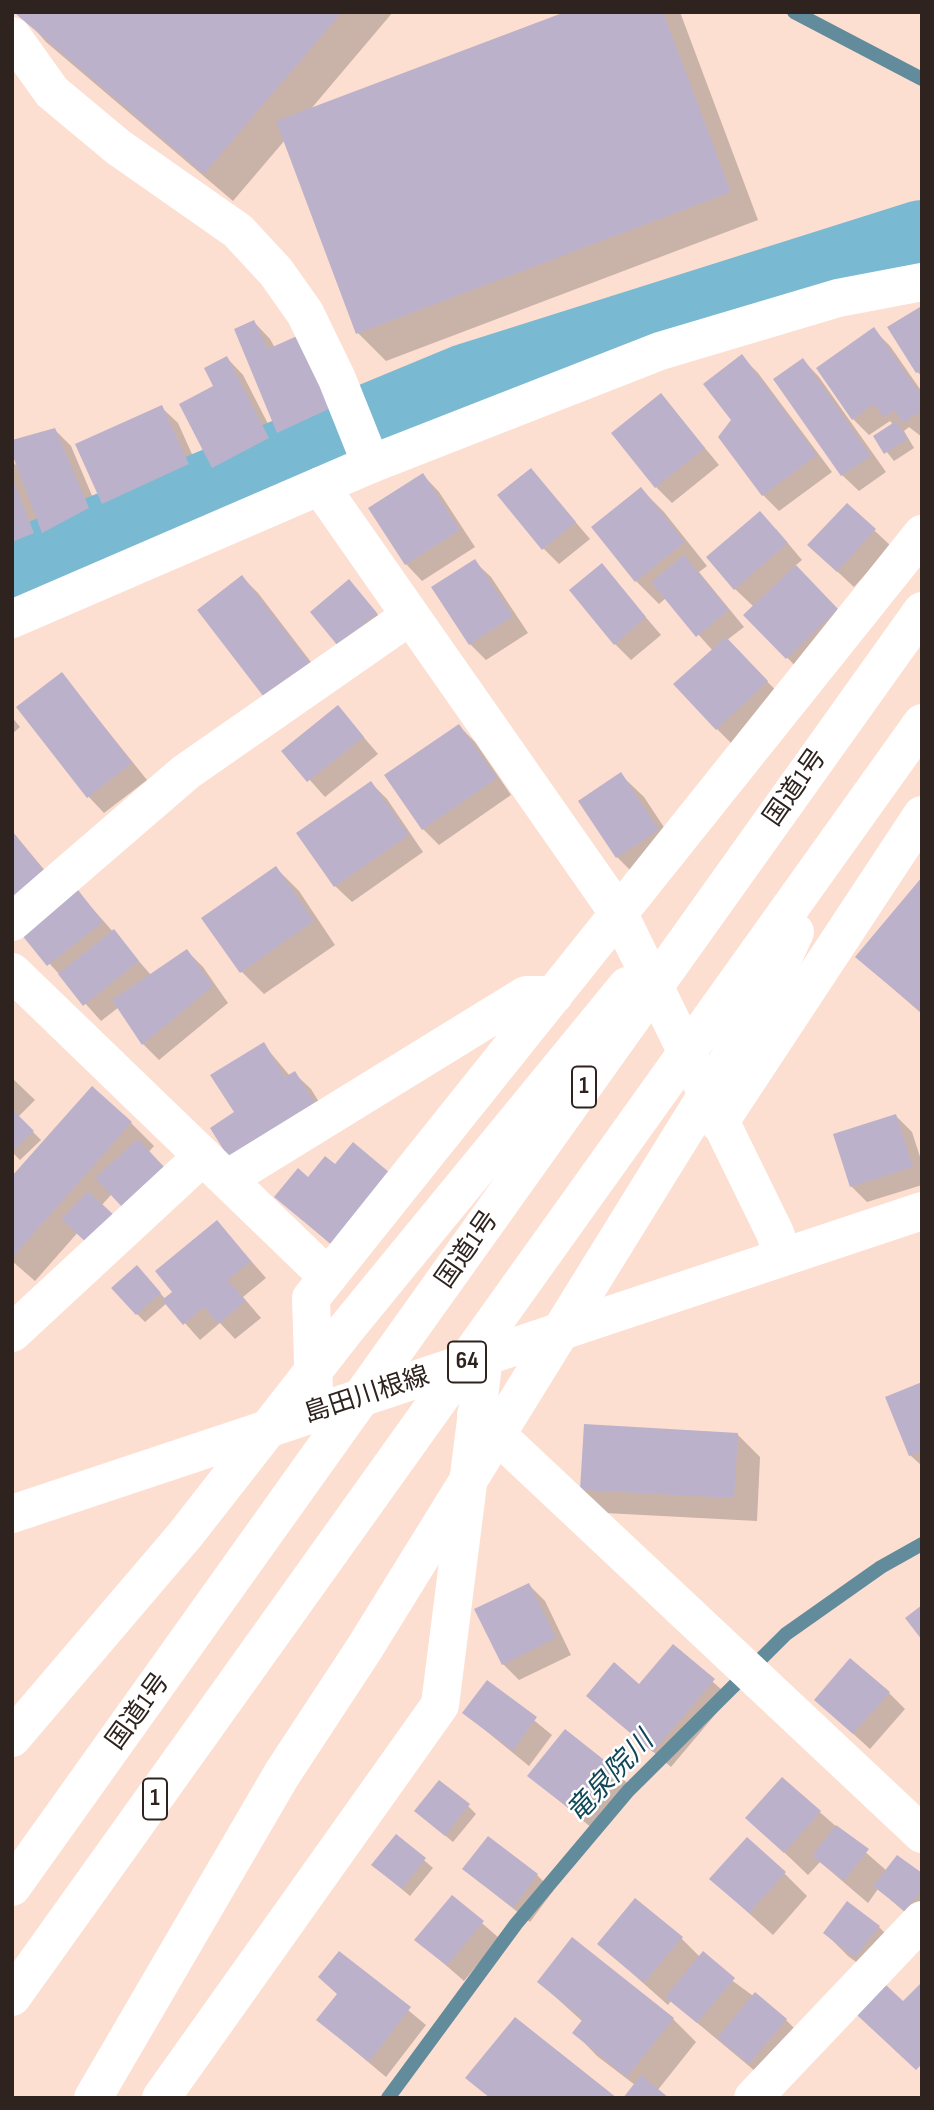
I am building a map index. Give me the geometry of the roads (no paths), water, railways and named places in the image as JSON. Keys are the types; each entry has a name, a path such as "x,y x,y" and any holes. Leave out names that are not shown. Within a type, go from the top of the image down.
{"main road":[{"path":"12,36 52,92 118,147 239,231 276,272 305,313 371,464"},
{"path":"12,619 371,464 660,351 838,298 922,282"},
{"path":"320,486 619,914 775,1233 783,1257"},
{"path":"315,1413 311,1298 922,534"},
{"name":"国道1号","path":"12,1887 246,1563 922,611"},
{"path":"12,922 186,772 411,616"},
{"name":"1","path":"12,1997 922,723"},
{"path":"12,1738 184,1535 499,1141 822,751"},
{"path":"719,1123 922,816"},
{"path":"93,2098 282,1774 364,1649 758,1012 836,844"},
{"path":"12,972 328,1277"},
{"path":"12,1333 215,1168 526,995 554,995"},
{"name":"島田川根線","path":"12,1514 922,1211"},
{"path":"161,2098 440,1705 484,1357"},
{"path":"475,1415 922,1834"},
{"path":"753,2098 922,1920"}],"waterway":[{"path":"794,12 922,79"},
{"path":"12,572 466,384 922,240"},
{"name":"竜泉院川","path":"388,2098 516,1924 628,1791 786,1634 881,1567 922,1544"}]}
